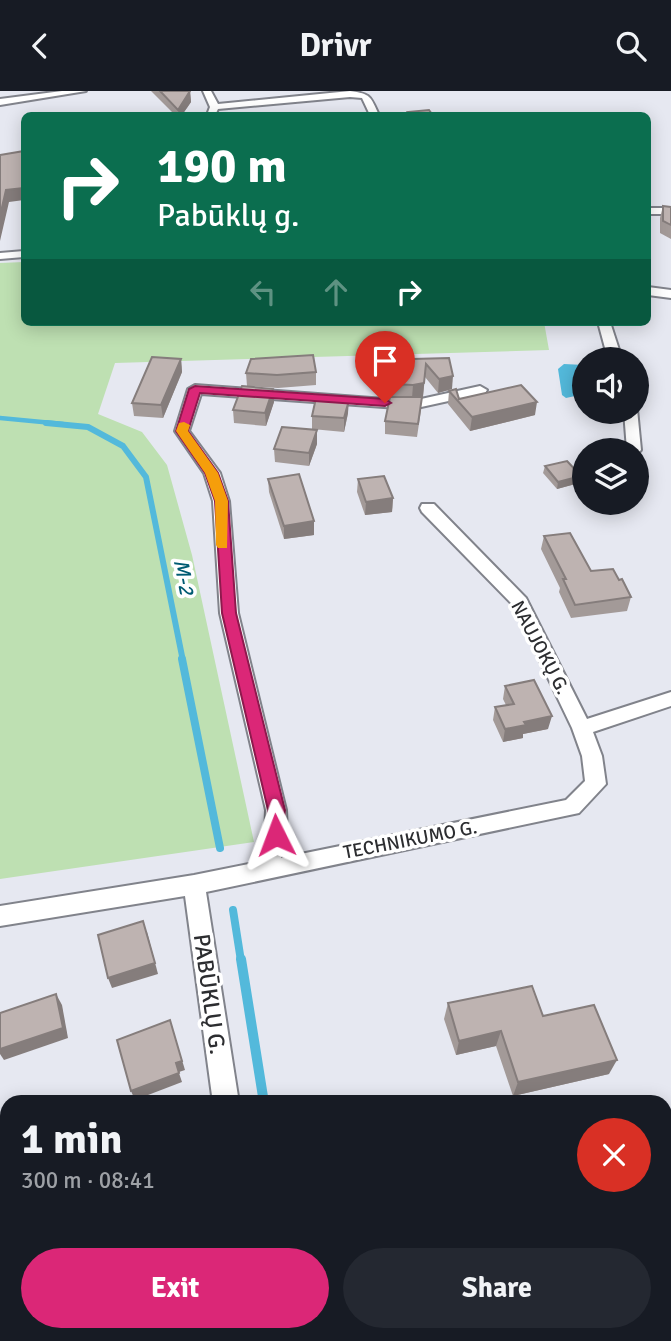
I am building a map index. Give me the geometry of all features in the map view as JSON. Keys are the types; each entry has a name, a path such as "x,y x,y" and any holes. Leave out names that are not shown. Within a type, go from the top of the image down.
{"street":[{"path":"0,102 82,91"},
{"path":"207,91 213,111 350,93 365,96 373,112"},
{"path":"651,211 671,211"},
{"path":"0,256 21,254"},
{"path":"651,291 671,294"},
{"path":"605,326 611,347"},
{"path":"268,868 276,835 276,810 229,613 221,501 212,473 182,431 195,389 412,405 480,390"},
{"name":"NAUJOKŲ G.","path":"428,508 520,602 582,728 592,756 596,784 572,807"},
{"path":"582,728 671,699"},
{"name":"TECHNIKUMO G.","path":"0,916 194,885 572,807"},
{"name":"PABŪKLŲ G.","path":"194,885 225,1095"}],"green space":[{"path":"21,262 21,326 545,326 549,350 115,363 98,414 142,432 167,465 192,555 254,842 0,879 0,263"}],"water":[{"path":"564,364 572,364 572,397 566,398 562,395 558,369"}],"building":[{"path":"160,91 190,91 178,110"},
{"path":"21,152 21,188 6,190 0,216 0,155"},
{"path":"663,206 671,207 671,225 663,221"},
{"path":"313,355 316,372 277,375 246,373 251,359"},
{"path":"152,357 181,359 161,405 132,403"},
{"path":"449,358 453,376 439,379 426,364 424,383 392,384 393,377 377,378 375,360"},
{"path":"521,385 537,402 472,417 449,391 456,389 459,399"},
{"path":"242,386 273,389 265,413 233,410"},
{"path":"390,397 422,397 418,424 385,421"},
{"path":"316,398 349,400 344,418 312,416"},
{"path":"282,427 317,430 309,453 274,449"},
{"path":"567,461 572,466 572,478 558,482 545,466"},
{"path":"299,474 314,521 284,526 268,479"},
{"path":"384,476 393,498 366,502 358,479"},
{"path":"570,533 591,571 613,569 619,580 622,579 631,597 575,605 563,579 566,579 544,536"},
{"path":"534,680 552,716 505,729 495,707 514,704 505,686"},
{"path":"143,921 155,963 108,978 98,935"},
{"path":"532,986 543,1016 594,1005 617,1060 518,1082 501,1031 459,1041 448,1003"},
{"path":"56,994 63,1028 0,1049 0,1013"},
{"path":"170,1020 182,1061 176,1063 179,1073 131,1091 117,1040"}],"waterway":[{"name":"M-2","path":"0,418 63,424"},
{"name":"M-2","path":"46,423 88,427 123,446 146,477 183,661"},
{"name":"M-2","path":"182,659 220,848"},
{"name":"M-2","path":"233,910 241,961"},
{"name":"M-2","path":"241,959 263,1095"}],"slow traffic":[{"path":"184,425 182,431 212,473 221,501 223,545"}],"route":[{"path":"276,835 276,810 229,613 221,501 212,473 182,431 195,389 385,403"}]}
